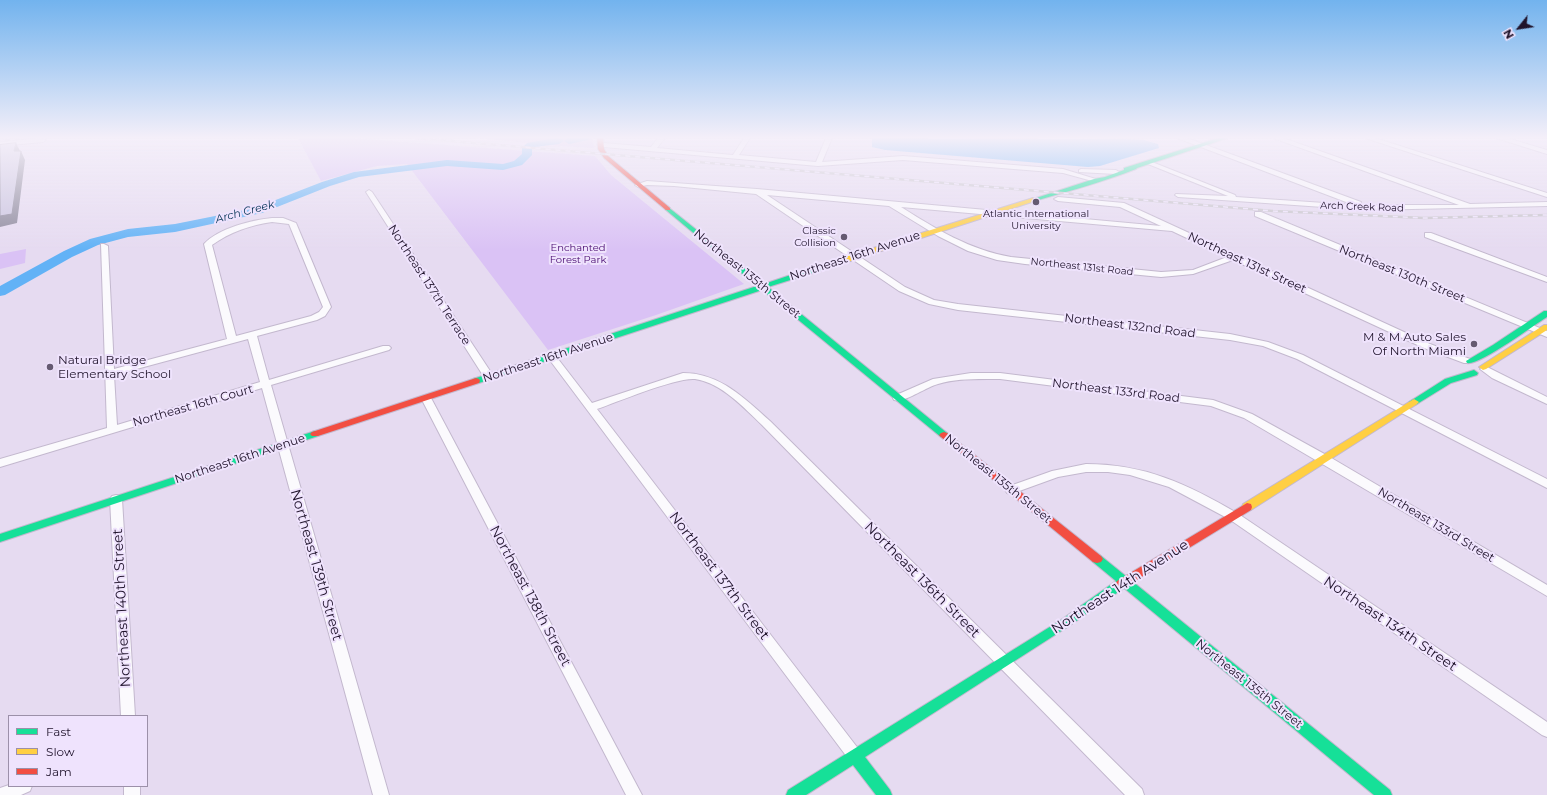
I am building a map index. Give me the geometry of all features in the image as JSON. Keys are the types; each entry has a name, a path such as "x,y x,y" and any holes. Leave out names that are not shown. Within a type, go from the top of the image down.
{"street":[{"name":"Northeast 135th Street","path":"627,175 1385,795"},
{"path":"1068,175 1076,182 1078,186"},
{"path":"1078,175 1096,180"},
{"path":"1091,175 1096,180"},
{"name":"Northeast 16th Avenue","path":"0,538 854,257 1108,175"},
{"name":"Northeast 16th Avenue","path":"1096,180 1106,179 1116,175"},
{"path":"1180,175 1242,200"},
{"path":"1279,175 1367,208"},
{"path":"1382,175 1473,207"},
{"path":"1485,175 1547,195"},
{"path":"630,178 651,179 673,184"},
{"path":"638,185 647,183 673,184 1171,229"},
{"path":"757,191 854,257"},
{"name":"Northeast 137th Terrace","path":"369,192 489,377"},
{"path":"777,206 778,200 790,194"},
{"name":"Arch Creek Road","path":"1178,195 1367,208 1473,207 1547,204"},
{"name":"Northeast 131st Street","path":"1058,199 1121,205 1464,363"},
{"path":"888,203 935,231"},
{"path":"910,216 912,210 920,206"},
{"path":"951,209 960,215 962,222"},
{"name":"Northeast 130th Street","path":"1258,214 1526,326 1545,331"},
{"path":"111,373 314,318 322,314 327,307 292,223 278,219 257,222 218,236 208,244 232,340"},
{"name":"Northeast 131st Road","path":"935,231 972,250 1004,259 1142,273 1189,273 1233,257"},
{"path":"1428,235 1547,280"},
{"path":"104,246 111,373 112,429"},
{"name":"Northeast 132nd Road","path":"854,257 902,289 932,302 958,307 1230,337 1265,344 1300,357 1547,484"},
{"name":"Northeast 14th Avenue","path":"1448,381 1448,379 1464,363 1496,347 1547,313"},
{"name":"Northeast 14th Avenue","path":"793,795 1004,662 1124,582 1233,516 1448,381 1481,371 1545,331"},
{"name":"Northeast 139th Street","path":"252,335 381,795"},
{"name":"Northeast 16th Court","path":"0,463 386,348"},
{"name":"Northeast 137th Street","path":"552,357 885,795"},
{"path":"1464,363 1547,401"},
{"name":"Northeast 136th Street","path":"591,407 683,376 700,375 714,382 737,398 766,423 1136,795"},
{"name":"Northeast 133rd Road","path":"898,398 936,381 971,376 1000,376 1213,403 1248,416 1324,459"},
{"name":"Northeast 138th Street","path":"426,398 634,795"},
{"name":"Northeast 133rd Street","path":"1324,459 1547,590"},
{"name":"Northeast 134th Street","path":"1011,490 1063,472 1087,468 1122,469 1164,479 1199,496 1233,516 1547,730"},
{"name":"Northeast 140th Street","path":"116,499 128,715"},
{"path":"3,795 22,787"}],"green space":[{"name":"Enchanted Forest Park","path":"318,175 343,175 321,181"},
{"name":"Enchanted Forest Park","path":"415,175 611,175 744,284 656,315 548,350"},
{"path":"26,249 25,263 0,269 0,254"}],"building":[{"path":"0,175 18,175 12,214 0,216"}],"waterway":[{"name":"Arch Creek","path":"0,292 68,254 94,242 128,233 175,228 258,211 326,184 354,175"}],"railway":[{"path":"852,175 1273,211 1424,218 1547,215"}],"traffic: fast":[{"path":"1033,200 1116,175"},
{"path":"668,209 944,435"},
{"path":"476,381 835,263"},
{"path":"1470,361 1496,347 1547,313"},
{"path":"1414,402 1448,381 1474,373"},
{"path":"0,538 315,434"},
{"path":"1097,559 1385,795"},
{"path":"793,795 1065,623 1121,584"},
{"path":"855,756 885,795"}],"traffic: slow":[{"path":"835,263 1033,200"},
{"path":"1483,367 1547,327"},
{"path":"1247,507 1414,402"}],"traffic: jam":[{"path":"628,175 668,209"},
{"path":"315,434 476,381"},
{"path":"944,435 1097,559"},
{"path":"1121,584 1247,507"}],"place":[{"name":"Atlantic International University","path":"1036,202"},
{"name":"Classic Collision","path":"844,237"},
{"name":"M & M Auto Sales Of North Miami","path":"1474,344"},
{"name":"Natural Bridge Elementary School","path":"50,367"}]}
